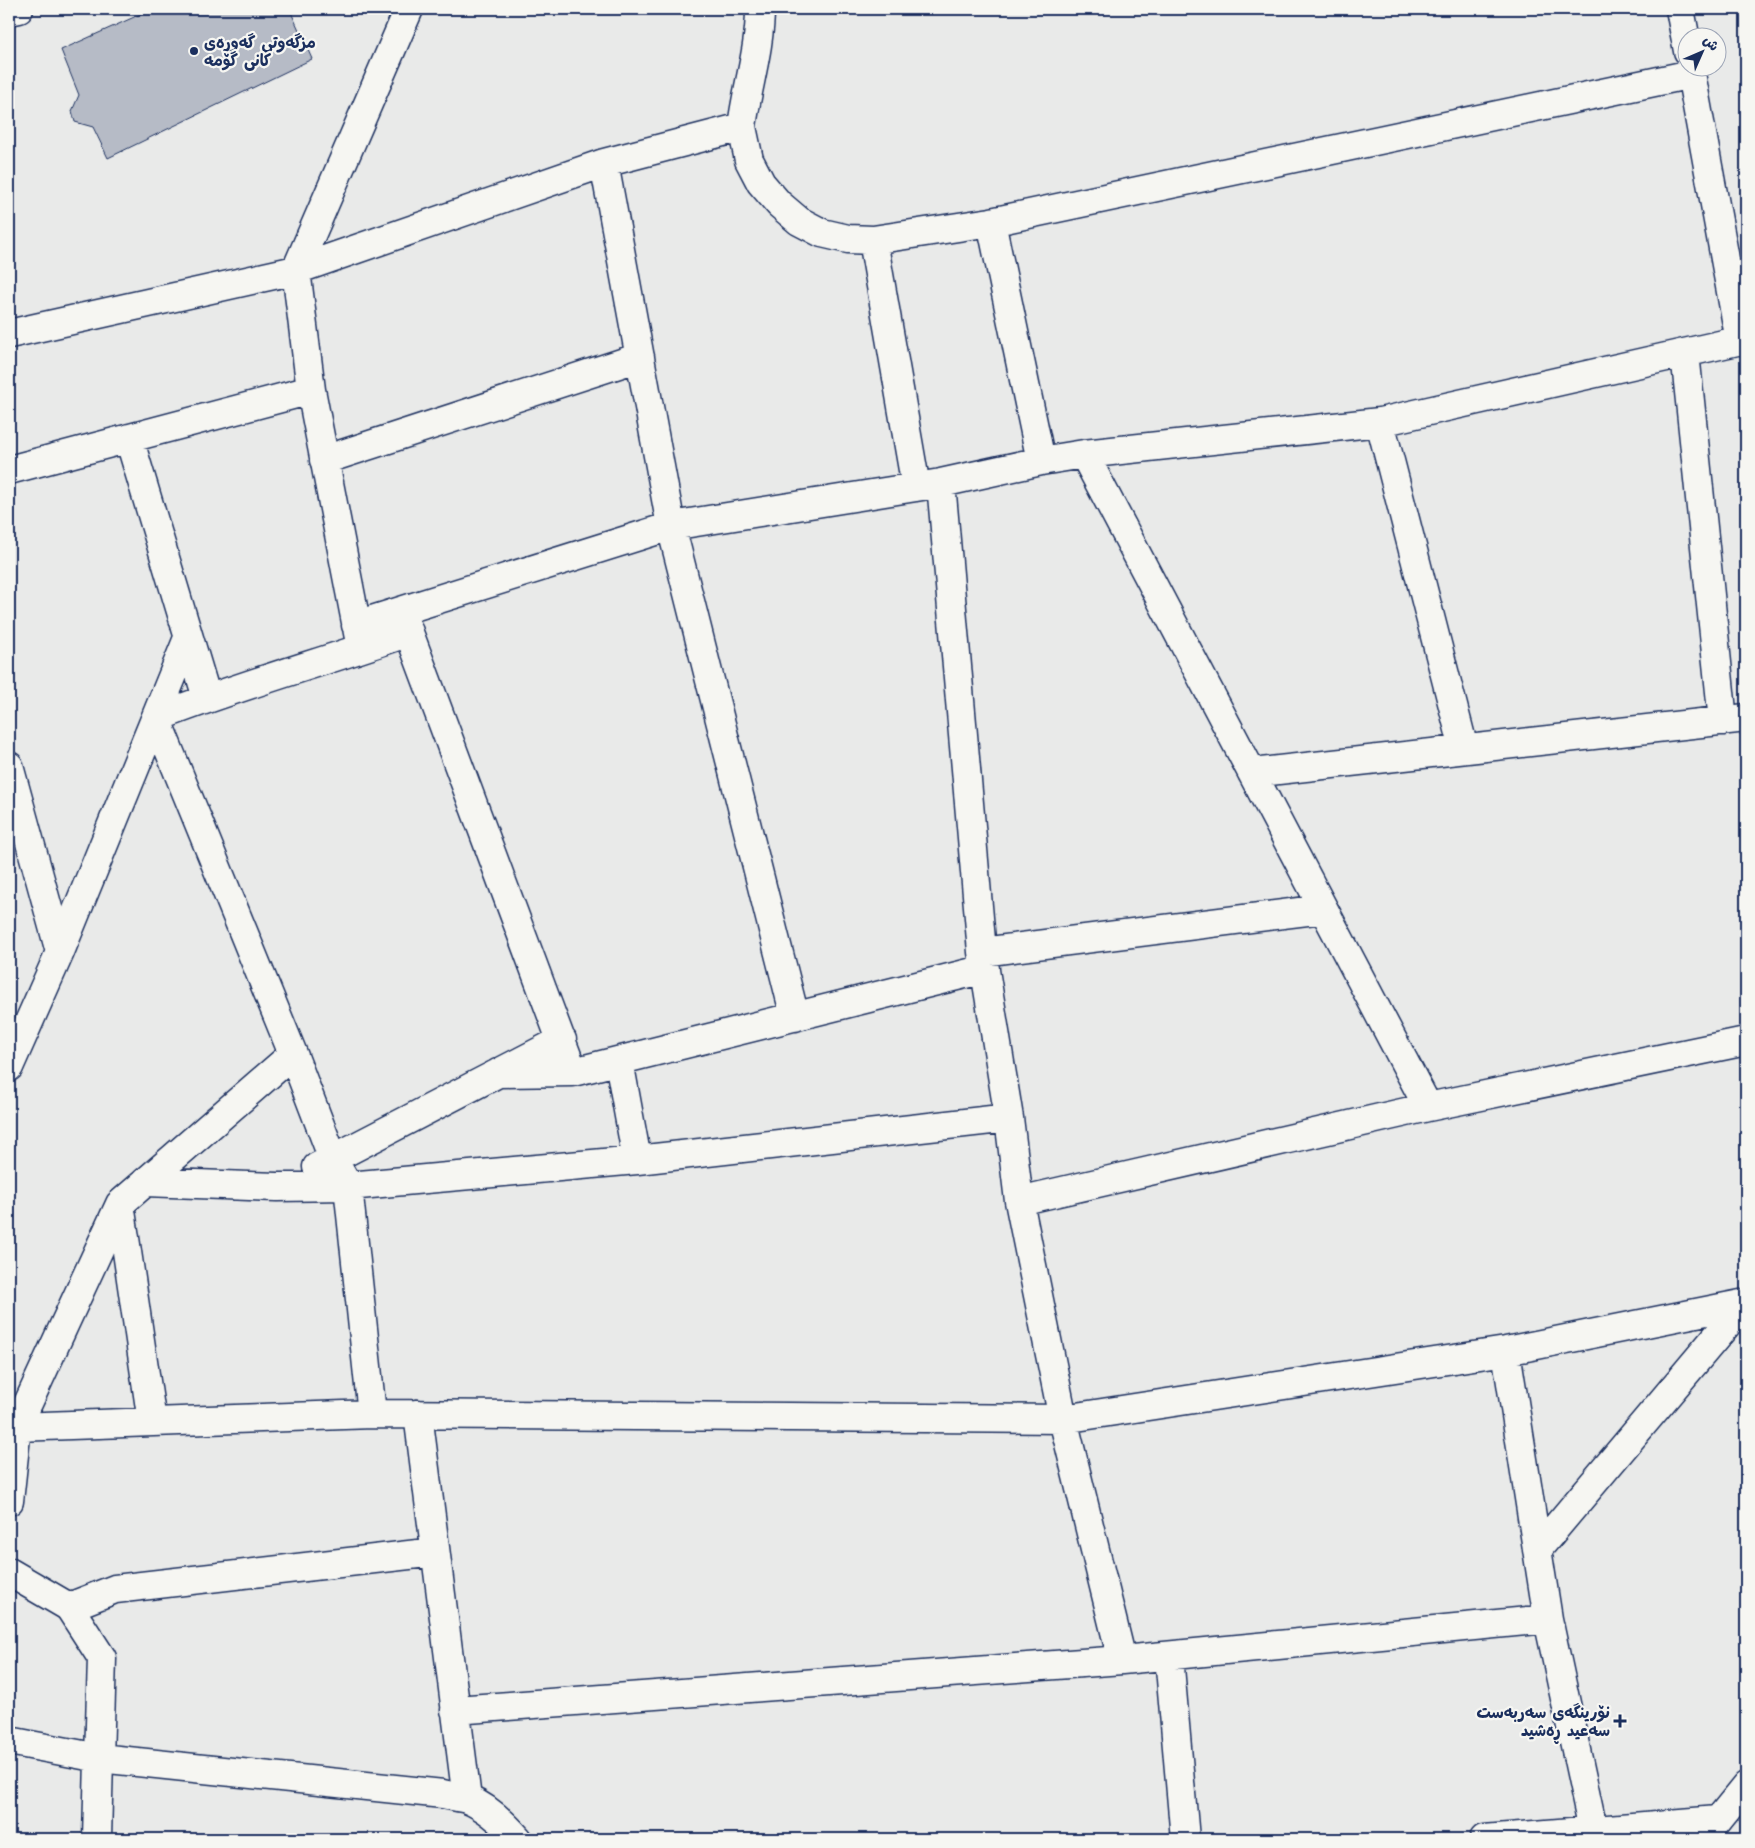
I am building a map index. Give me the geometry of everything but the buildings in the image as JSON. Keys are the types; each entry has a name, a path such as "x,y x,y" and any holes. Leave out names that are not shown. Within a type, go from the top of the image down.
{"street":[{"path":"9,11 19,9"},
{"path":"358,637 312,390 296,270 409,9"},
{"path":"760,9 760,32 746,95 742,127 749,160 761,183 778,204 799,221 822,233 848,239 873,240 991,222 1678,67"},
{"path":"1680,9 1683,28"},
{"path":"156,718 358,637 671,526 928,485 1084,454 1380,422 1743,340 1693,78"},
{"path":"9,334 296,270 604,162 742,127"},
{"path":"604,162 671,526 795,1017"},
{"path":"991,222 1041,462"},
{"path":"873,240 928,485 984,961 1009,1118 1019,1201 1063,1419 1122,1660"},
{"path":"1252,773 1735,720 1685,353"},
{"path":"324,460 640,357"},
{"path":"9,470 312,390"},
{"path":"1380,422 1464,749"},
{"path":"129,438 207,698"},
{"path":"1084,454 1428,1107"},
{"path":"405,621 573,1072"},
{"path":"9,1067 60,952 188,638"},
{"path":"156,718 293,1054 333,1159 348,1186 372,1414"},
{"path":"9,766 60,952"},
{"path":"498,1073 573,1072 795,1017 984,961 1323,909"},
{"path":"278,1187 562,1040"},
{"path":"1019,1201 1428,1107 1746,1041"},
{"path":"9,1501 16,1428 120,1204 293,1054"},
{"path":"619,1061 636,1160"},
{"path":"145,1182 278,1187 348,1186 636,1160 1009,1118"},
{"path":"120,1204 152,1422"},
{"path":"16,1428 372,1414 1063,1419 1506,1351 1745,1304"},
{"path":"1537,1550 1745,1304"},
{"path":"1506,1351 1548,1619 1594,1834"},
{"path":"418,1414 467,1799"},
{"path":"69,1607 115,1589 435,1552"},
{"path":"9,1572 69,1607 102,1658 97,1839"},
{"path":"455,1710 1122,1660 1548,1619"},
{"path":"1169,1656 1185,1839"},
{"path":"9,1741 99,1758 443,1794 467,1799 486,1810 505,1824 518,1839"},
{"path":"1484,1839 1711,1830 1746,1786"}],"place":[{"name":"مزگەوتی گەورەی کانی گۆمە","path":"194,51"},
{"name":"نۆرینگەی سەربەست سەعید ڕەشید","path":"1620,1721"}]}
